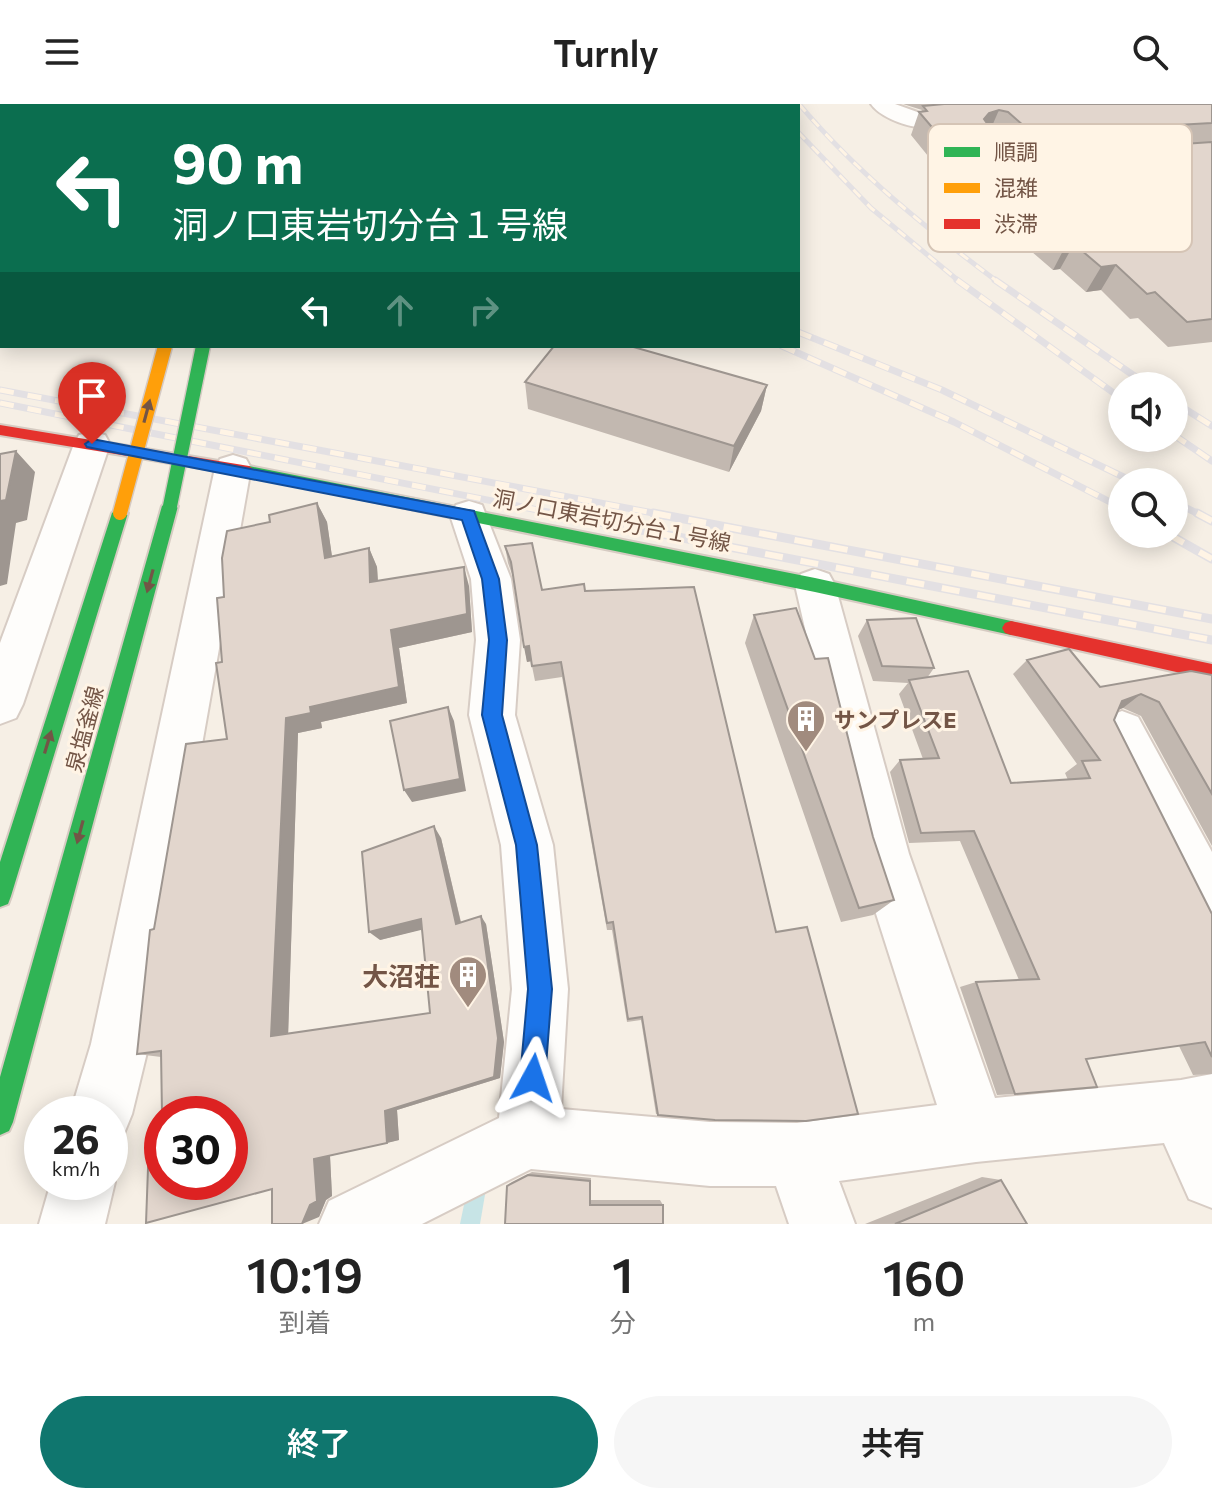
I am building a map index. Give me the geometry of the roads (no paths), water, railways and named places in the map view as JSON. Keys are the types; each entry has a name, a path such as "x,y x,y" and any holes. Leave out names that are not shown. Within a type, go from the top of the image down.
{"main road":[{"name":"泉塩釜線","path":"0,896 120,513 164,348"},
{"name":"泉塩釜線","path":"0,1122 170,506 203,348"},
{"name":"洞ノ口東岩切分台１号線","path":"0,430 233,468 469,515 815,585 1212,672"}],"street":[{"path":"882,104 885,108 918,120 991,113"},
{"path":"1192,155 1212,155"},
{"path":"0,704 8,656 92,444"},
{"path":"106,1096 120,1044 177,740 233,468"},
{"path":"469,515 491,579 498,640 492,715 528,860 540,989 528,1137"},
{"path":"815,585 883,854 976,1131"},
{"path":"1122,732 1212,906"},
{"path":"352,1224 528,1137 710,1154 797,1155 976,1131 1196,1108 1212,1176"},
{"path":"797,1155 822,1224"},
{"path":"72,1224 78,1200"}],"waterway":[{"path":"470,1224 477,1183"}],"railway":[{"path":"800,105 844,153 928,227"},
{"path":"800,134 871,208 960,282"},
{"path":"959,252 998,282"},
{"path":"957,280 1108,389"},
{"path":"995,280 1129,372"},
{"path":"800,333 942,390 1108,470"},
{"path":"787,348 954,422 1108,501"},
{"path":"0,390 664,515"},
{"path":"0,403 563,515"},
{"path":"1188,411 1212,426"},
{"path":"1188,445 1212,461"},
{"path":"1188,509 1198,514"},
{"path":"553,513 1212,640"},
{"path":"653,513 1212,619"},
{"path":"1198,514 1212,521"},
{"path":"1188,545 1212,559"}],"place":[{"name":"サンプレスE","path":"806,753"},
{"name":"大沼荘","path":"468,1009"}]}
